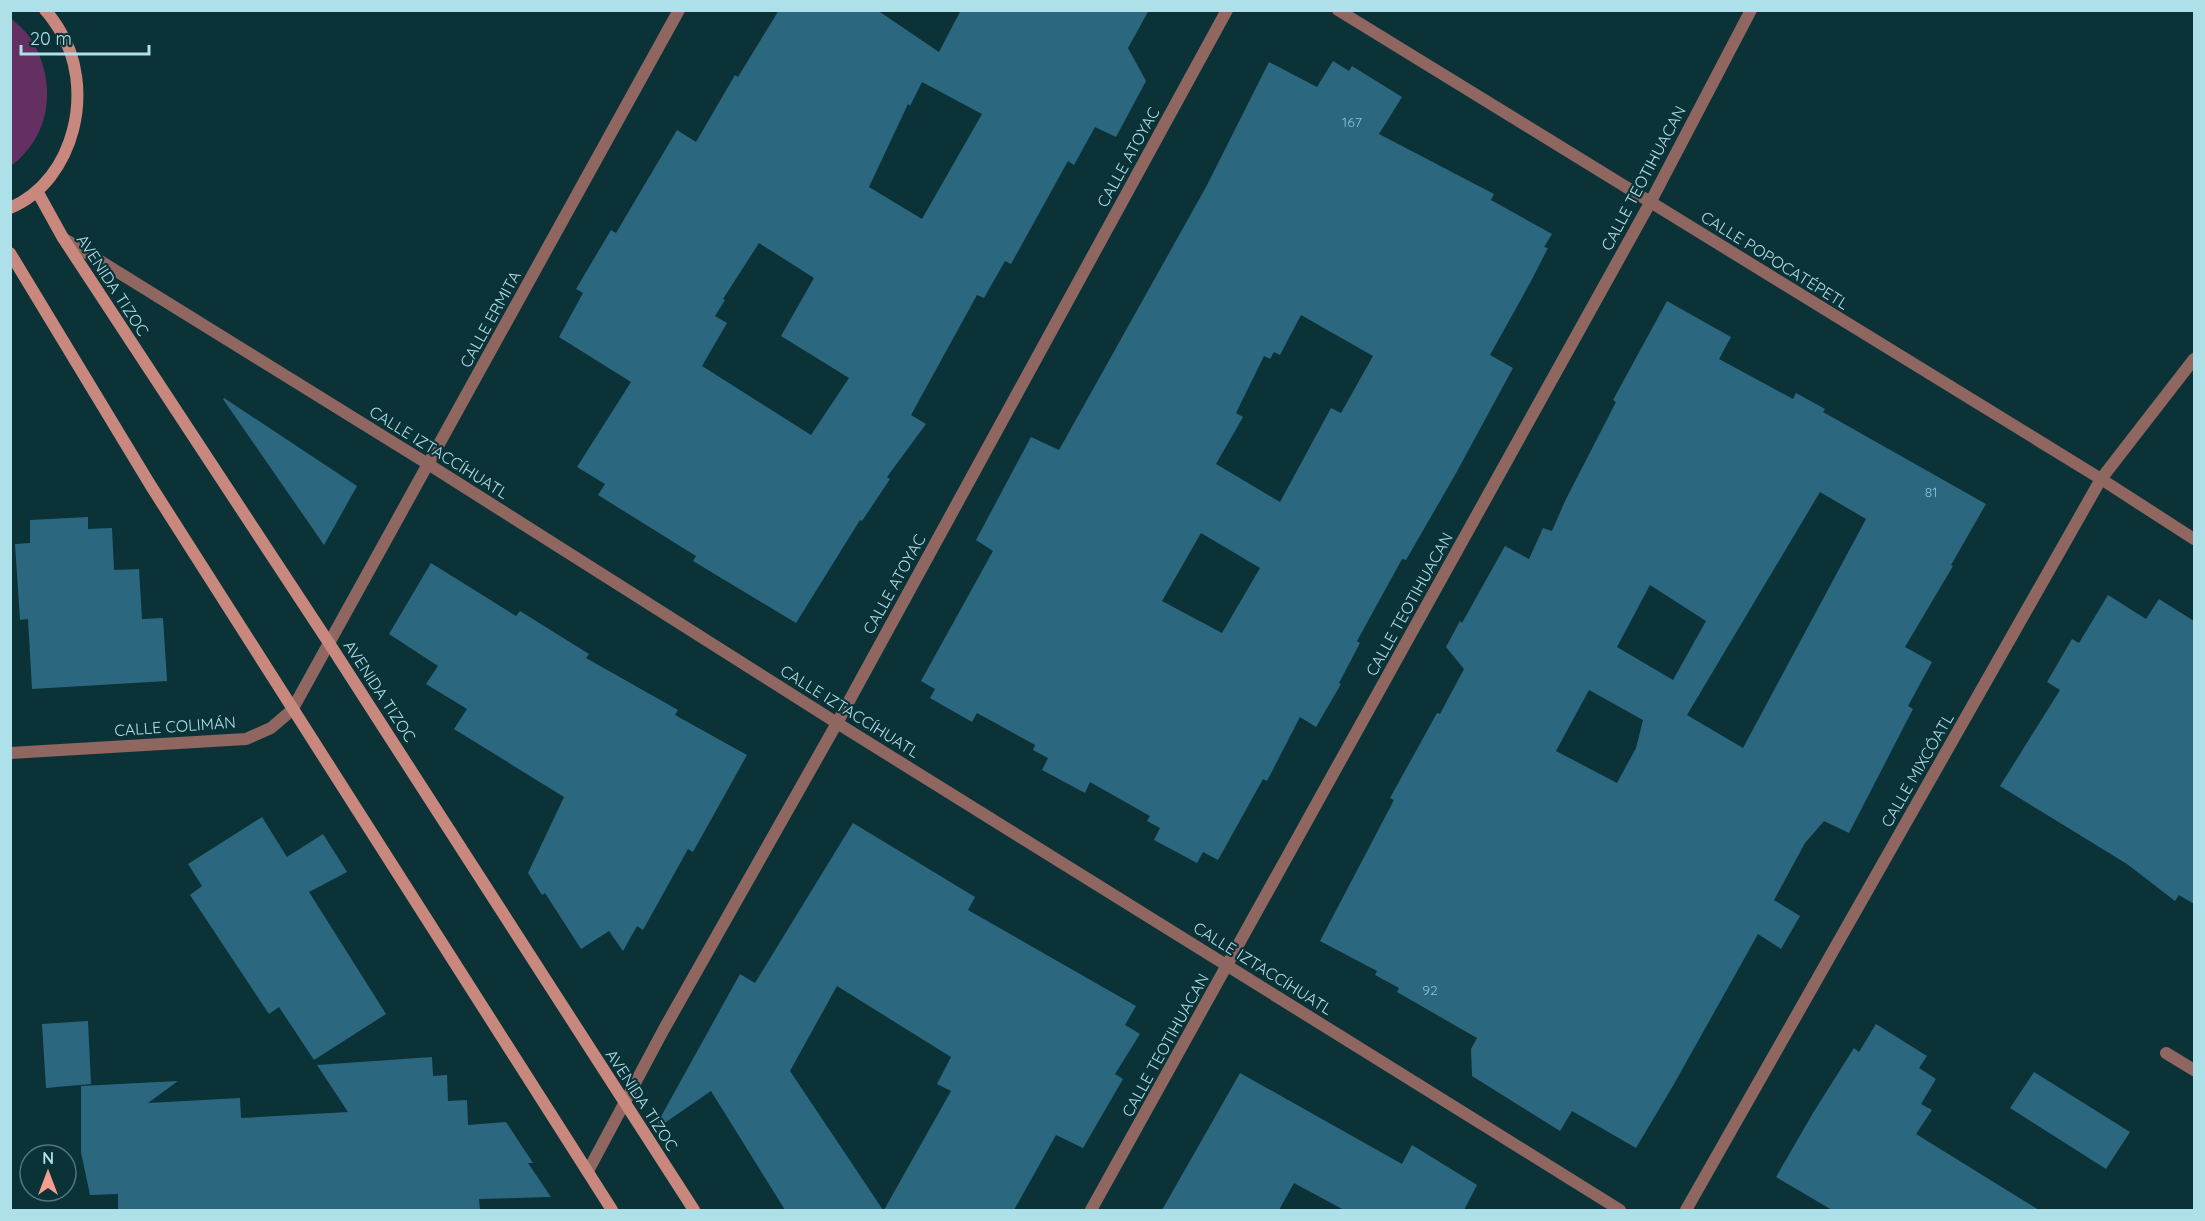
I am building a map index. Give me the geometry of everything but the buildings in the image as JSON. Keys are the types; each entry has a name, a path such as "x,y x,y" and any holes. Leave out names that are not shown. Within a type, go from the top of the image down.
{"main road":[{"path":"10,208 37,191 56,170 69,145 77,118 79,90 75,63 64,37 48,12"},
{"name":"AVENIDA TIZOC","path":"37,191 63,238 329,643 694,1210"},
{"path":"10,254 151,486 292,710 612,1210"}],"street":[{"name":"CALLE ERMITA","path":"329,643 679,10"},
{"name":"CALLE ATOYAC","path":"588,1171 837,723 1227,10"},
{"name":"CALLE POPOCATÉPETL","path":"1338,10 2101,479 2194,539"},
{"name":"CALLE TEOTIHUACAN","path":"1091,1210 1650,203 1751,10"},
{"name":"CALLE IZTACCÍHUATL","path":"63,238 1620,1210"},
{"name":"CALLE MIXCÓATL","path":"1686,1210 2101,479 2194,359"},
{"name":"CALLE COLIMÁN","path":"10,753 246,739 271,728 292,710 329,643"},
{"path":"2166,1053 2194,1070"}],"shaded area":[{"path":"11,18 26,32 41,58 47,92 42,125 35,140 11,166"}]}
